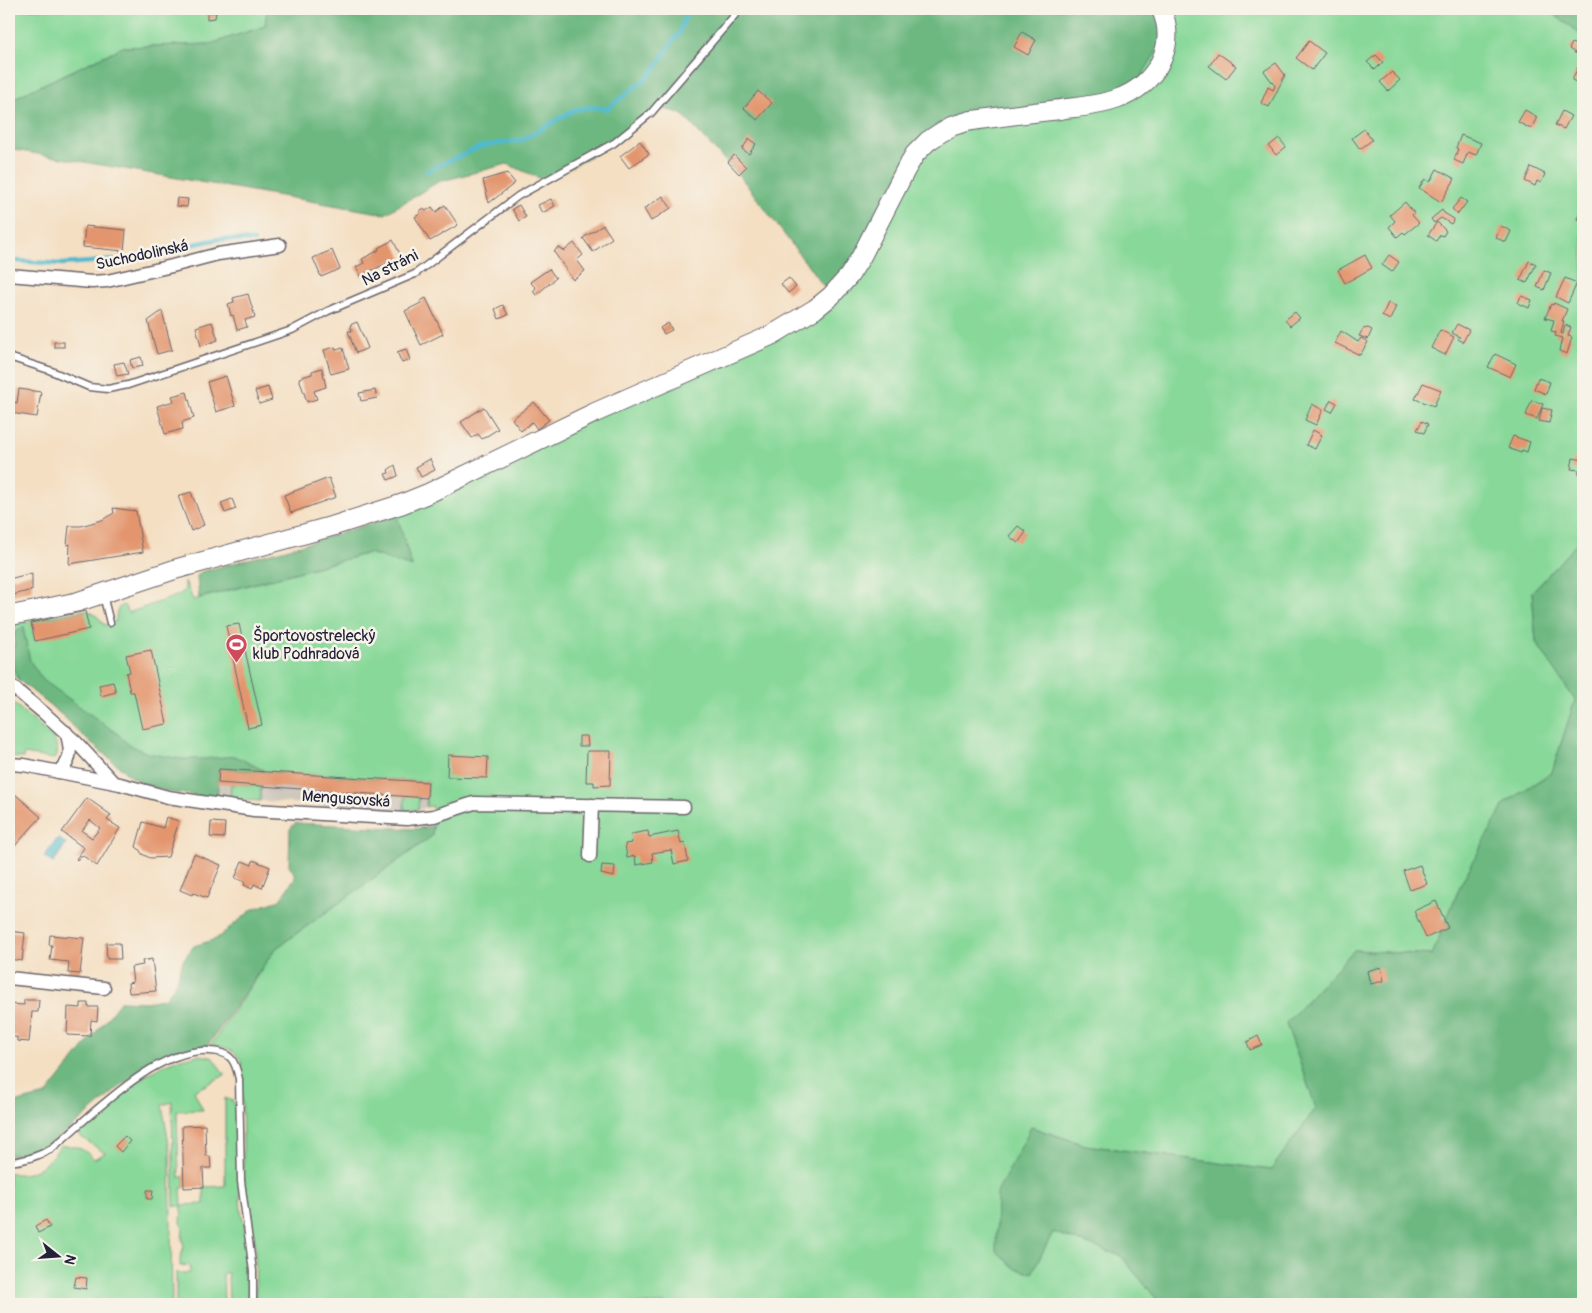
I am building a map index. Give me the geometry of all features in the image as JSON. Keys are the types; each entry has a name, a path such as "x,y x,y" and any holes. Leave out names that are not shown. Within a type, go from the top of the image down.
{"street":[{"path":"9,616 77,602 176,569 333,526 402,504 594,413 772,335 815,309 850,276 906,169 915,154 928,141 952,126 970,121 1093,105 1116,100 1132,92 1158,67 1166,50 1168,32 1161,9"},
{"name":"Suchodolinská","path":"9,275 92,282 107,281 163,269 218,254 280,245"},
{"path":"9,684 66,732 113,782"},
{"path":"58,772 69,758 70,743 66,732"},
{"name":"Mengusovská","path":"9,764 24,765 113,782 168,797 254,810 407,819 434,816 474,803 684,807"},
{"path":"590,856 592,805"},
{"path":"9,978 104,988"}],"lane":[{"name":"Na stráni","path":"9,357 49,370 88,387 108,390 292,330 328,311 415,274 518,196 614,143 651,113 740,9"},
{"path":"102,594 110,623"},
{"path":"9,1162 30,1159 51,1149 140,1075 165,1061 183,1054 204,1050 229,1056 236,1067 239,1079 241,1181 252,1271 253,1304"}],"shaded area":[{"path":"219,769 428,782 426,807 418,810 404,810 217,798"}],"green space":[{"path":"9,9 267,9 265,26 211,44 123,47 12,99 9,105"},
{"path":"267,9 1178,9 1164,15 1168,32 1132,92 940,133 831,296 743,180 681,113 664,109 651,113 614,143 546,181 507,164 438,182 385,214 9,149 9,105 12,99 123,47 210,44 265,26"},
{"path":"1178,9 1547,9 1583,36 1583,537 1532,592 1536,642 1575,700 1552,772 1505,803 1461,884 1432,955 1354,950 1286,1023 1316,1108 1271,1170 1085,1145 1031,1127 1032,1273 1053,1232 1121,1256 1161,1304 256,1304 255,1242 244,1182 241,1060 228,1049 211,1045 275,949 432,836 434,816 432,806 426,807 428,782 219,769 217,798 144,784 129,775 82,735 62,715 9,672 9,625 85,610 91,612 104,625 116,621 117,611 121,606 124,605 128,613 179,595 185,590 185,581 193,600 369,553 412,566 394,507 815,309 915,154 1164,15"},
{"path":"1547,9 1583,9 1583,36"},
{"path":"397,515 412,567 369,553 199,598 197,576 201,572 312,542"},
{"path":"1583,537 1583,1304 1161,1304 1121,1256 1053,1232 1032,1273 1016,1269 996,1251 997,1193 1031,1127 1085,1145 1271,1170 1316,1108 1286,1023 1354,950 1432,955 1461,884 1505,803 1552,772 1575,700 1536,642 1532,592"},
{"path":"24,626 30,661 43,680 119,735 128,744 147,753 181,759 235,756 263,770 262,772 219,769 217,798 169,792 144,784 129,775 82,735 62,715 19,680 13,668 11,652 15,644 14,636 16,632"},
{"path":"9,699 53,738 57,749 54,759 24,754 23,758 9,757"},
{"path":"231,784 261,786 260,801 230,799"},
{"path":"405,796 419,797 418,810 404,810"},
{"path":"295,823 415,829 433,826 432,836 275,949 208,1045 180,1053 154,1064 137,1074 58,1137 25,1154 9,1155 9,1104 46,1095 121,1001 146,1002 166,998 177,981 183,960 194,946 216,939 253,909 280,900 296,876 289,865 290,829"},
{"path":"198,1055 212,1057 225,1075 194,1091 203,1110 177,1111 179,1177 184,1177 184,1188 181,1188 182,1205 204,1204 204,1187 225,1186 225,1098 233,1101 236,1106 241,1211 250,1271 248,1304 229,1304 228,1273 223,1273 224,1304 205,1302 205,1304 176,1304 176,1273 190,1273 190,1265 180,1266 184,1246 181,1223 182,1206 174,1206 172,1102 162,1105 170,1150 172,1304 9,1304 9,1172 19,1174 38,1169 48,1161 60,1146 79,1148 87,1152 94,1159 105,1153 81,1137 79,1132 121,1094 144,1077 175,1060"}],"water":[{"path":"58,838 66,844 53,863 44,857"}],"building":[{"path":"207,12 216,12 215,18 207,19"},
{"path":"1022,32 1036,40 1028,55 1014,47"},
{"path":"1309,41 1325,53 1312,70 1296,58"},
{"path":"1572,43 1583,50 1583,58 1569,49"},
{"path":"1218,53 1236,66 1226,79 1209,66"},
{"path":"1376,55 1383,62 1375,70 1367,62"},
{"path":"1276,63 1285,75 1269,107 1261,103 1268,87 1273,90 1275,86 1264,71"},
{"path":"1578,67 1583,69 1583,72 1578,83 1572,80"},
{"path":"1392,72 1400,80 1388,91 1380,82"},
{"path":"758,91 772,103 757,120 744,108"},
{"path":"1525,110 1537,117 1531,129 1518,122"},
{"path":"1562,111 1571,116 1564,129 1555,125"},
{"path":"1364,129 1372,140 1360,149 1352,138"},
{"path":"1461,135 1481,143 1476,155 1468,152 1463,164 1454,160"},
{"path":"1279,138 1286,147 1276,155 1269,146"},
{"path":"749,139 756,144 749,154 742,149"},
{"path":"640,141 649,154 629,168 620,156"},
{"path":"734,155 746,167 739,174 728,162"},
{"path":"1531,167 1545,174 1541,183 1537,181 1535,186 1525,181"},
{"path":"1437,169 1455,179 1441,202 1419,188 1425,179 1430,182"},
{"path":"507,173 515,183 489,203 483,180"},
{"path":"663,196 671,208 651,221 644,209"},
{"path":"177,198 188,199 187,207 176,206"},
{"path":"1461,198 1467,202 1458,214 1452,209"},
{"path":"551,199 555,206 542,213 538,205"},
{"path":"1405,202 1419,223 1405,234 1403,232 1397,237 1389,227 1395,221 1390,215"},
{"path":"445,205 458,225 430,241 415,217 420,214 420,210 426,211 432,207 436,212"},
{"path":"519,205 526,217 519,221 512,209"},
{"path":"1583,205 1583,221 1577,219"},
{"path":"1442,210 1454,219 1451,224 1441,218 1434,223 1431,219"},
{"path":"1437,222 1446,231 1436,241 1428,235"},
{"path":"603,225 612,238 593,252 583,238"},
{"path":"85,226 126,230 124,251 83,247"},
{"path":"1501,226 1511,231 1506,242 1496,238"},
{"path":"393,240 402,258 394,262 393,260 361,276 356,267 364,263 362,259"},
{"path":"574,243 583,255 577,260 585,271 573,280 554,252 558,247 564,251"},
{"path":"332,250 340,269 321,277 313,258"},
{"path":"1365,255 1372,268 1345,283 1338,270"},
{"path":"1389,255 1399,262 1392,272 1382,265"},
{"path":"1529,261 1536,264 1527,283 1520,280"},
{"path":"549,269 556,278 536,295 533,291 536,288 530,282"},
{"path":"1544,270 1551,273 1544,290 1537,287"},
{"path":"789,278 796,287 788,293 781,284"},
{"path":"1565,278 1577,283 1568,303 1556,297"},
{"path":"248,294 255,317 245,320 247,327 237,330 228,304 234,302 233,298"},
{"path":"1521,296 1532,300 1529,308 1518,303"},
{"path":"426,298 443,334 421,345 405,311 421,303 420,301"},
{"path":"1388,303 1396,306 1390,320 1382,316"},
{"path":"1554,303 1567,309 1562,321 1564,321 1561,333 1563,334 1565,325 1571,327 1568,336 1572,337 1567,354 1559,351 1562,338 1555,336 1556,332 1551,331 1554,320 1545,318 1551,304 1553,305"},
{"path":"503,305 508,315 499,319 495,309"},
{"path":"162,311 172,350 157,354 148,321"},
{"path":"1295,312 1300,318 1290,326 1285,320"},
{"path":"212,322 218,340 201,346 196,327"},
{"path":"357,322 368,348 356,353 348,331 352,331 350,325"},
{"path":"668,323 672,330 664,334 660,328"},
{"path":"1457,324 1469,330 1463,342 1458,339 1460,337 1452,333"},
{"path":"1368,328 1372,330 1368,339 1359,336 1363,329"},
{"path":"1440,330 1454,337 1445,355 1431,348"},
{"path":"1341,331 1358,342 1361,338 1368,342 1360,355 1335,343"},
{"path":"54,342 64,342 64,347 54,347"},
{"path":"335,347 336,350 343,348 349,369 331,374 324,350"},
{"path":"406,349 410,360 402,363 397,352"},
{"path":"1495,354 1516,364 1510,377 1488,367"},
{"path":"141,357 143,366 132,368 130,360"},
{"path":"124,362 128,374 117,376 114,364"},
{"path":"322,368 326,387 314,391 317,399 307,402 299,378 312,374 312,371"},
{"path":"226,376 235,406 216,412 207,382"},
{"path":"1538,378 1550,382 1546,394 1534,389"},
{"path":"1423,383 1441,390 1434,406 1415,399"},
{"path":"268,387 272,400 259,404 255,391"},
{"path":"19,389 41,392 37,417 11,413 13,402 17,403"},
{"path":"375,390 377,398 361,401 359,393"},
{"path":"187,392 194,418 182,422 183,429 165,434 157,406 174,401 172,396"},
{"path":"1331,400 1337,403 1332,412 1326,409"},
{"path":"1532,400 1543,404 1537,419 1526,415"},
{"path":"534,402 549,420 537,429 532,422 521,431 512,419"},
{"path":"1312,404 1323,410 1316,425 1305,420"},
{"path":"484,407 498,429 482,439 478,434 472,438 461,422"},
{"path":"1542,408 1552,410 1549,423 1539,421"},
{"path":"1422,421 1428,424 1424,433 1417,430"},
{"path":"1313,430 1322,435 1315,449 1306,445"},
{"path":"1513,436 1530,442 1527,452 1522,450 1521,453 1508,448"},
{"path":"1573,458 1583,460 1583,475 1579,474 1579,470 1571,469"},
{"path":"430,459 435,470 421,477 416,467"},
{"path":"395,465 398,476 388,480 385,474 389,473 388,470"},
{"path":"329,478 336,497 291,513 284,495"},
{"path":"191,492 204,525 191,531 178,496"},
{"path":"232,499 236,509 225,513 221,503"},
{"path":"113,508 136,511 143,552 69,564 70,544 67,545 69,526 81,526 102,520 114,513"},
{"path":"1018,526 1026,532 1018,543 1009,536"},
{"path":"32,573 32,590 9,596 9,579"},
{"path":"85,611 89,629 35,641 31,623"},
{"path":"239,624 262,725 248,728 226,626"},
{"path":"151,650 167,724 142,729 134,692 130,692 126,673 130,672 126,655"},
{"path":"113,682 116,692 101,696 99,685"},
{"path":"579,736 587,736 588,746 579,746"},
{"path":"587,751 611,751 610,785 594,786 594,782 586,782"},
{"path":"448,755 488,757 487,778 447,777"},
{"path":"219,769 428,782 427,798 218,783"},
{"path":"15,794 41,817 14,847 9,843 9,802"},
{"path":"87,798 111,815 107,820 120,828 97,866 82,855 77,860 84,848 62,832","holes":["90,820 100,828 92,838 82,831"]},
{"path":"166,817 179,821 168,857 150,858 142,854 136,847 143,822 163,828"},
{"path":"211,822 225,823 224,838 210,837"},
{"path":"648,831 649,837 678,831 681,844 685,843 688,861 674,864 671,850 652,853 653,862 636,865 635,856 627,858 625,844 632,843 631,834"},
{"path":"194,854 221,865 207,898 180,890"},
{"path":"253,860 270,867 262,888 254,884 252,889 244,885 245,882 235,878 242,861 252,865"},
{"path":"602,865 615,866 614,877 601,874"},
{"path":"1420,865 1427,884 1410,890 1403,871"},
{"path":"1436,901 1448,928 1426,938 1414,911"},
{"path":"9,931 25,933 22,961 9,959"},
{"path":"50,935 84,938 80,974 68,973 69,962 50,960 52,945 49,945"},
{"path":"106,943 120,943 121,959 107,959"},
{"path":"152,959 156,991 129,993 128,983 133,982 131,967 143,965 142,961"},
{"path":"1381,967 1384,981 1370,984 1367,971"},
{"path":"24,1000 39,1000 38,1012 32,1012 29,1042 17,1041 17,1037 9,1037 9,1004 24,1005"},
{"path":"81,1003 88,1003 88,1007 98,1007 97,1021 91,1020 90,1036 67,1035 68,1007 81,1008"},
{"path":"1258,1036 1262,1045 1250,1050 1247,1042"},
{"path":"205,1125 206,1156 210,1156 211,1168 203,1168 204,1187 184,1188 182,1126"},
{"path":"125,1136 130,1141 121,1152 115,1146"},
{"path":"147,1190 153,1190 152,1199 147,1199"},
{"path":"46,1220 50,1227 38,1233 35,1226"},
{"path":"76,1277 87,1278 86,1289 74,1287"}],"waterway":[{"path":"427,171 482,146 522,140 574,110 591,107 607,109 647,78 658,65 671,43 679,34 685,17 691,9"},
{"path":"17,261 62,264 133,259 219,239 254,241"}],"place":[{"name":"Športovostrelecký klub Podhradová","path":"237,664"}]}
